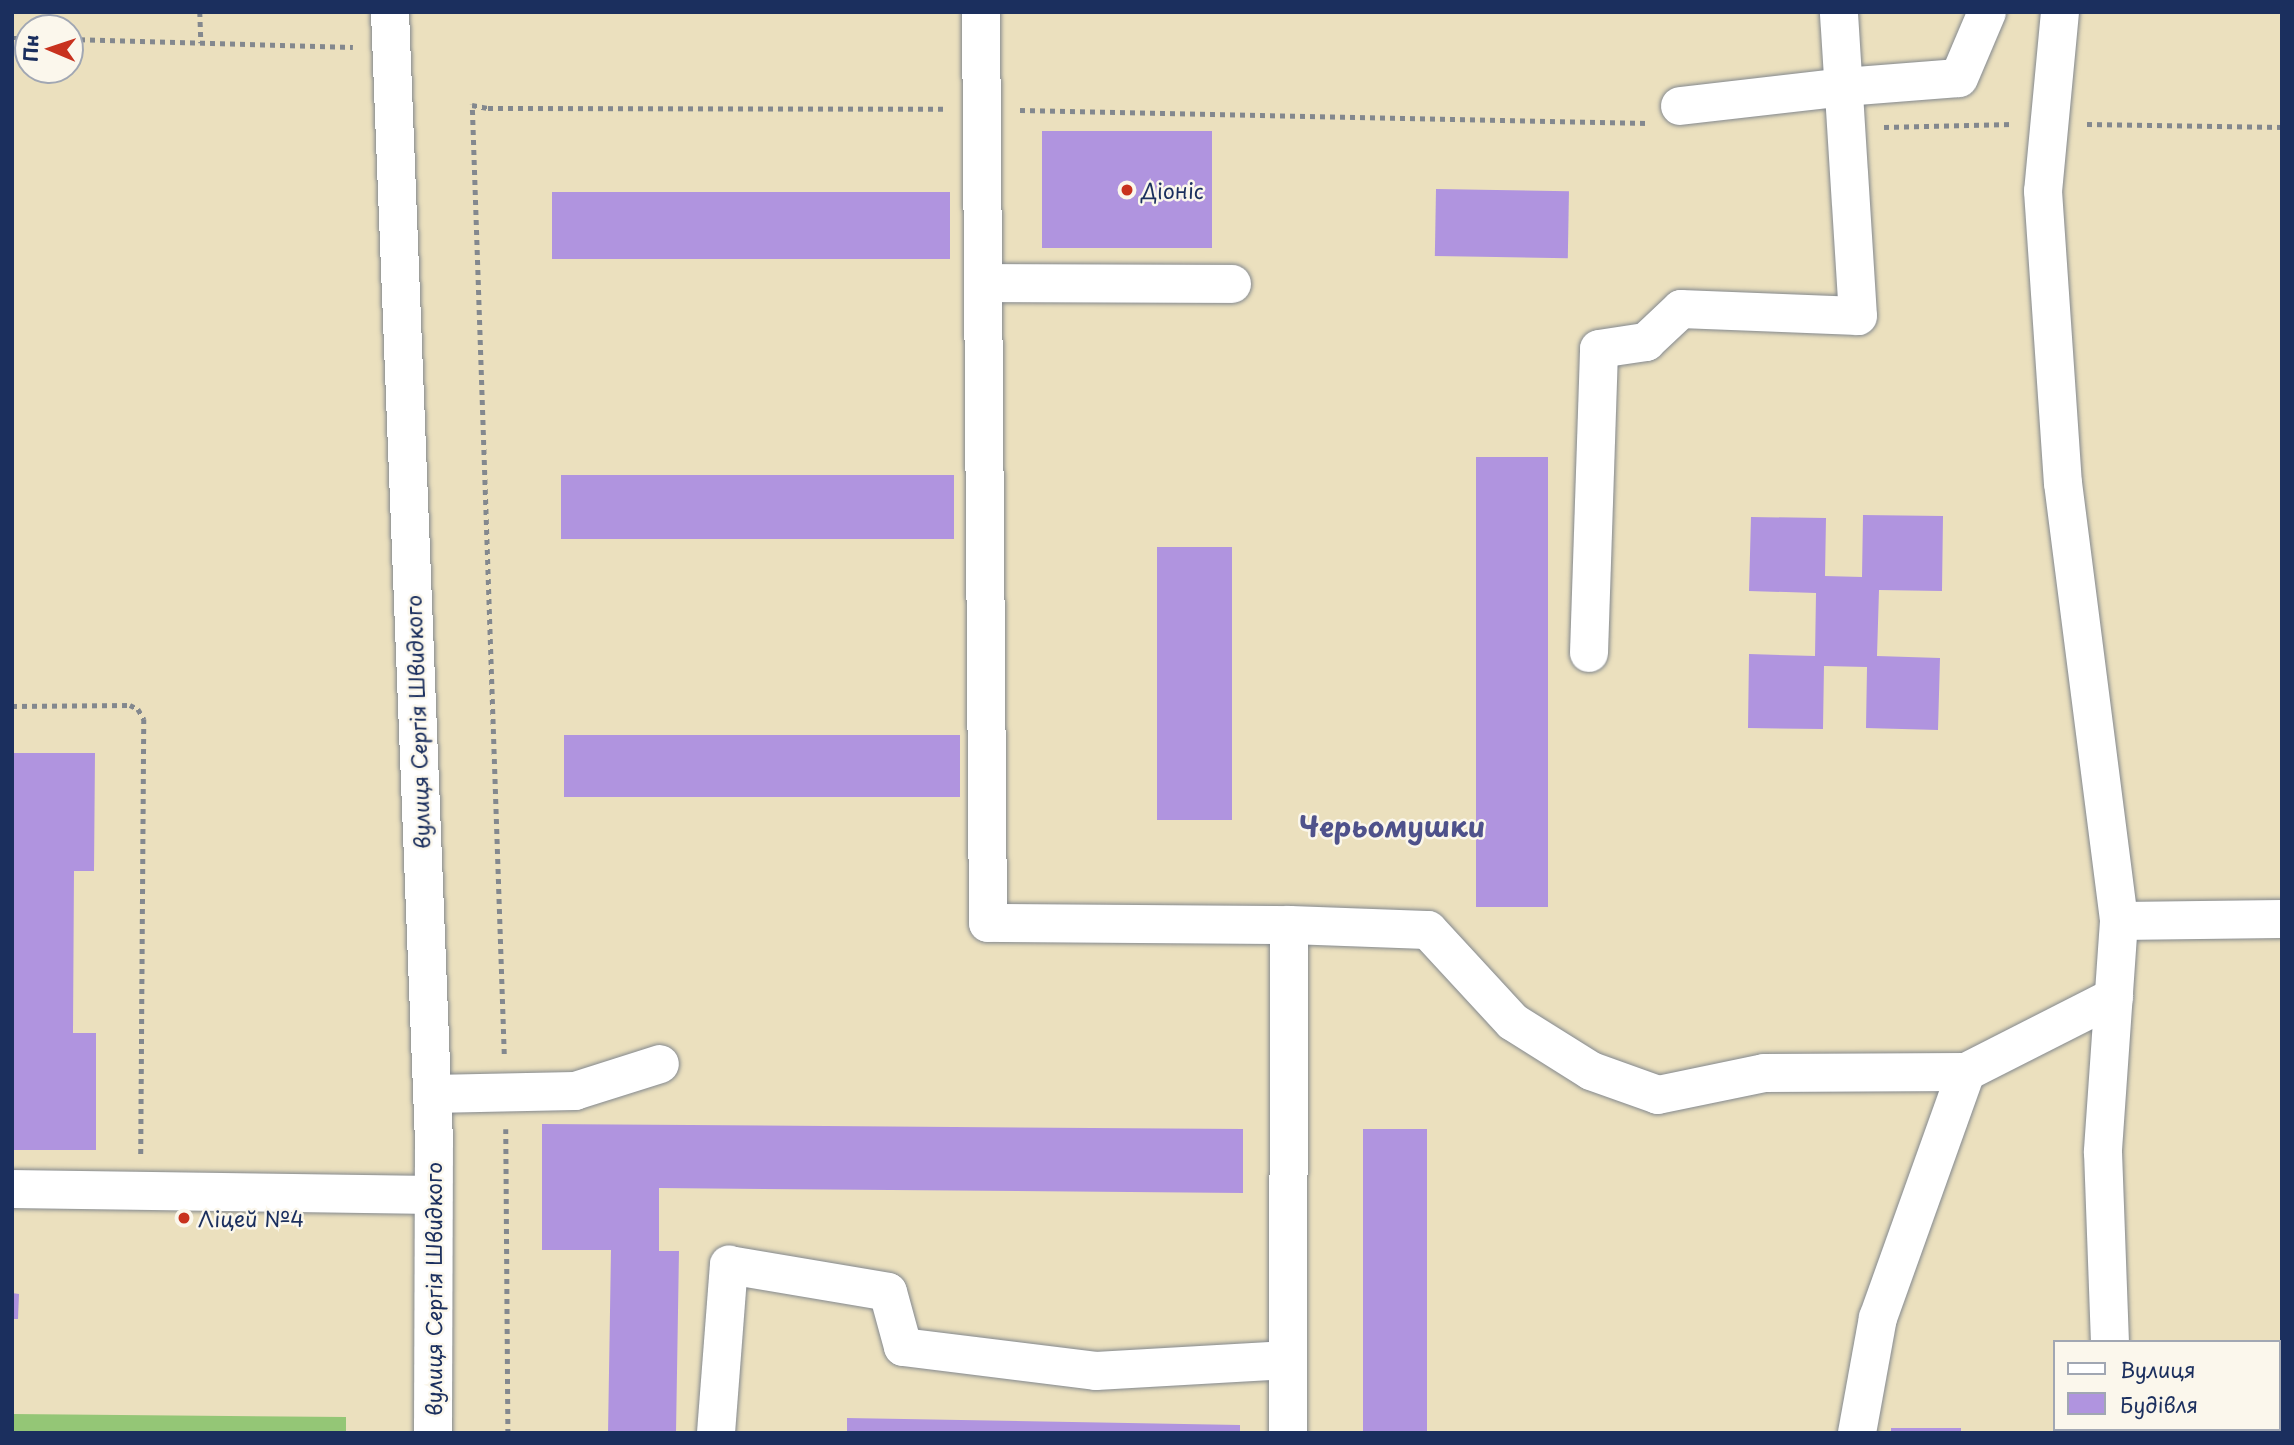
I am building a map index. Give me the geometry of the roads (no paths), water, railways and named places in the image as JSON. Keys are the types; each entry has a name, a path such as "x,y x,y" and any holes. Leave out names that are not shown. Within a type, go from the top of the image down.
{"street":[{"name":"вулиця Сергія Швидкого","path":"390,12 432,1094 433,1433"},
{"path":"981,12 988,923 1289,925 1428,930 1513,1022 1591,1071 1658,1095 1764,1073 1966,1072 2114,997"},
{"path":"1589,653 1599,349 1646,342 1681,309 1858,316 1839,12"},
{"path":"1665,115 1844,87 1959,78 1987,12"},
{"path":"2060,12 2043,191 2063,483 2119,920 2103,1152 2110,1340"},
{"path":"984,283 1232,284"},
{"path":"2119,920 2282,919"},
{"path":"1288,1433 1289,925"},
{"path":"432,1094 575,1091 660,1064"},
{"path":"1857,1433 1878,1318 1966,1072"},
{"path":"12,1189 433,1195"},
{"path":"716,1433 729,1265 888,1292 903,1347 1096,1371 1288,1360"}],"place":[{"name":"Діоніс","path":"1127,190"},
{"name":"Ліцей №4","path":"184,1218"}],"district":[{"name":"Черьомушки","path":"1392,826"}]}
